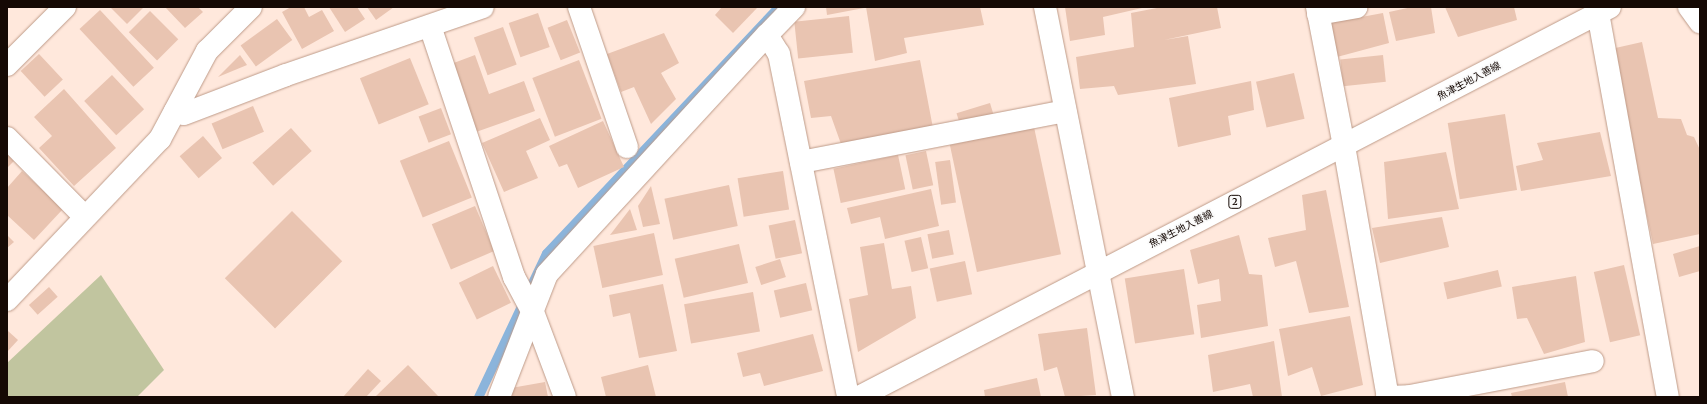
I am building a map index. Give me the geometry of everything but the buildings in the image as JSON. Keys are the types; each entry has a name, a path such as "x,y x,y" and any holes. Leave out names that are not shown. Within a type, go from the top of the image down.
{"street":[{"path":"7,65 65,7"},
{"path":"7,300 84,216 160,139 207,51 251,7"},
{"path":"175,111 184,114 286,75 483,7"},
{"path":"579,7 628,147"},
{"path":"499,397 547,274 766,34 794,7"},
{"path":"1045,7 1123,397"},
{"path":"1356,7 1317,11 1344,146 1387,397 1410,396 1593,361"},
{"path":"1689,7 1700,22"},
{"path":"1604,10 1668,397"},
{"name":"魚津生地入善線","path":"859,397 1604,10"},
{"path":"430,26 514,277 532,312 565,397"},
{"path":"766,34 779,54 848,397"},
{"path":"801,162 1065,111"},
{"path":"7,138 84,216"}],"green space":[{"path":"101,275 164,370 137,397 7,397 7,363"}],"waterway":[{"path":"478,397 546,253 778,7"}]}
